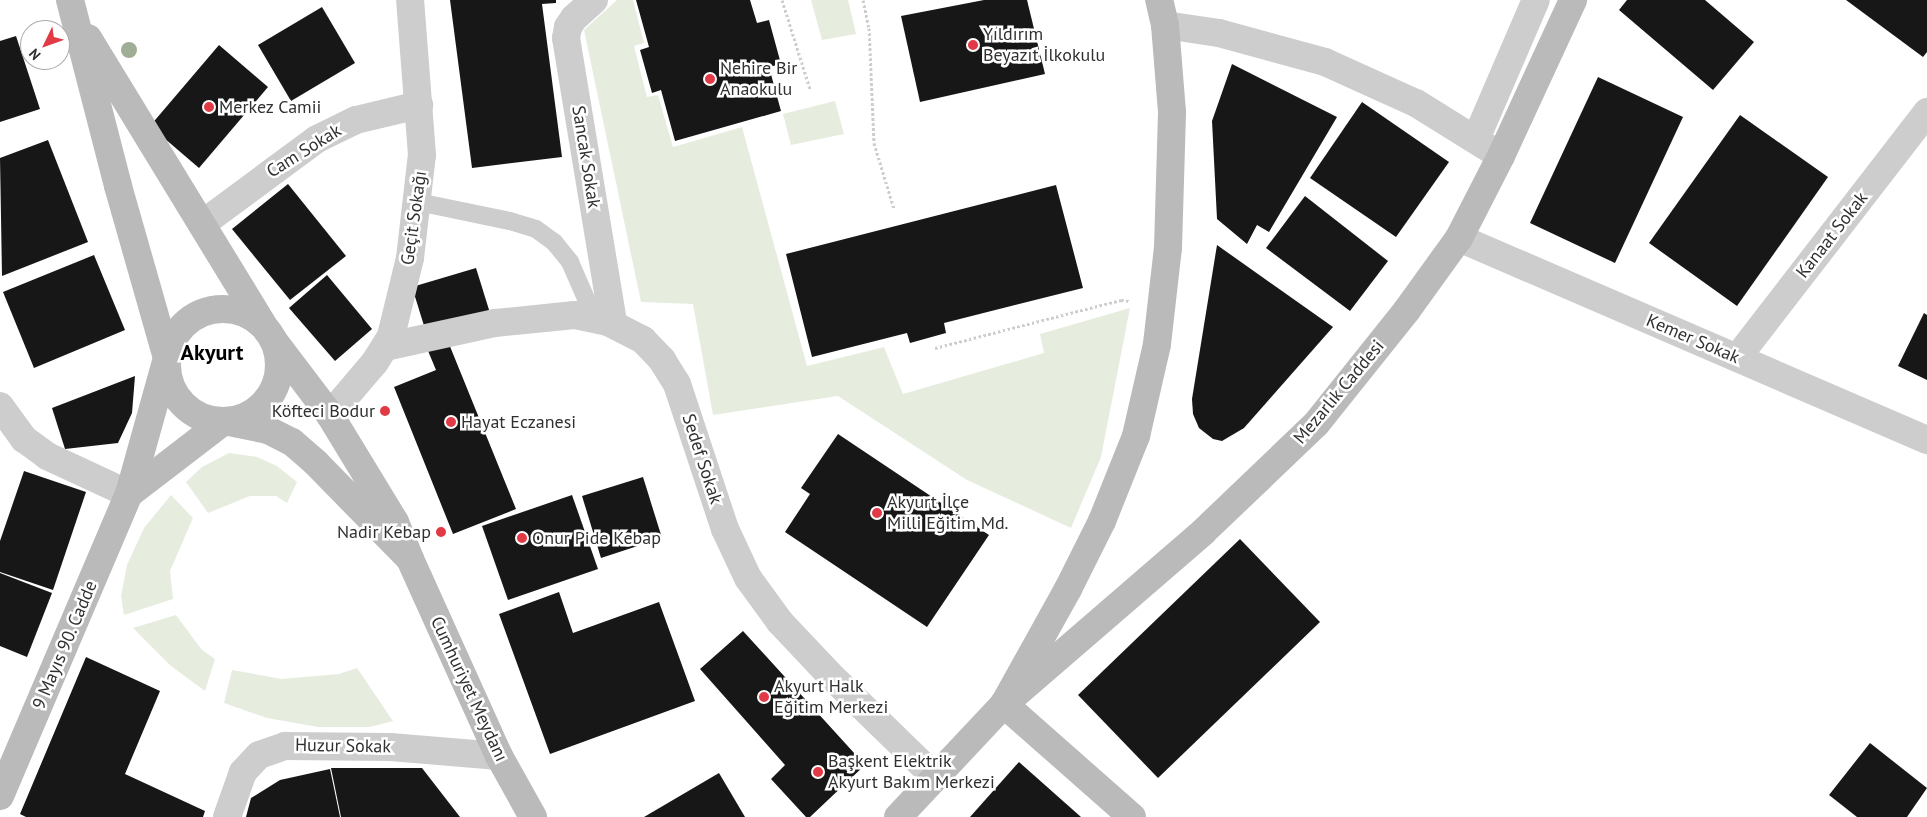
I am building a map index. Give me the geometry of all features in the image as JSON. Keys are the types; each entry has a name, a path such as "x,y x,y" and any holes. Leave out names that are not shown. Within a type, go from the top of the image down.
{"street":[{"name":"Geçit Sokağı","path":"330,414 385,348 402,291 418,202 422,155 410,0"},
{"name":"Sancak Sokak","path":"594,0 568,27 566,38 603,320"},
{"path":"1476,139 1536,0"},
{"name":"Mezarlık Caddesi","path":"1004,704 1203,532 1316,424 1407,310 1459,238 1501,156 1573,0"},
{"path":"72,7 269,334"},
{"path":"72,7 118,186 168,358"},
{"path":"898,817 1004,704 1068,589 1102,521 1136,436 1157,344 1168,248 1172,112 1162,12 1219,33 1325,62 1416,103 1501,156"},
{"name":"Cam Sokak","path":"202,224 317,139 356,120 419,105"},
{"name":"Kanaat Sokak","path":"1737,358 1927,112"},
{"name":"Kemer Sokak","path":"1459,238 1927,440"},
{"name":"Cumhuriyet Meydanı","path":"410,559 292,442 268,430 205,418 188,408 176,394 168,377 168,358 173,340 183,326 197,315 214,309 232,310 250,315 269,334 330,414 396,522 410,559 499,756 533,817"},
{"name":"Sedef Sokak","path":"385,348 495,323 575,315 603,320 643,340 662,360 677,384 725,529 754,585 780,622 829,674 935,777"},
{"name":"Cumhuriyet Meydanı","path":"224,421 242,418 259,409 272,394 278,376 279,358 269,334"},
{"name":"9 Mayıs 90. Cadde","path":"0,796 129,494 168,358"},
{"path":"0,406 24,439 47,456 129,494"},
{"name":"9 Mayıs 90. Cadde","path":"129,494 224,421"},
{"path":"1004,704 1132,817"},
{"name":"Huzur Sokak","path":"227,817 243,772 259,755 285,746 409,748 499,756"}],"lane":[{"path":"418,202 510,221 536,229 554,242 570,262 603,320"}],"path":[{"path":"782,0 810,89"},
{"path":"863,0 869,28 874,143 894,209"},
{"path":"935,348 1121,300"}],"shaded area":[{"path":"617,0 633,0 644,43 634,46 647,97 658,95 673,147 742,127 807,366 884,347 903,394 1044,353 1040,334 1130,308 1101,457 1071,528 967,480 838,396 713,415 693,304 641,302 584,30"},
{"path":"811,0 848,0 856,34 822,40"},
{"path":"835,101 844,134 791,145 783,114"},
{"path":"229,453 257,457 277,466 297,482 287,503 276,496 250,496 208,513 186,482 202,467"},
{"path":"171,495 193,518 170,571 173,599 124,615 121,596 127,565 144,528"},
{"path":"176,615 202,650 215,659 205,691 171,666 133,628"},
{"path":"357,668 393,721 370,727 318,727 267,718 224,703 232,670 282,679 339,674"}],"building":[{"path":"450,0 556,0 556,3 542,4 562,157 472,168"},
{"name":"Nehire Bir Anaokulu","path":"636,0 750,0 757,23 769,20 781,64 769,67 781,111 675,141 661,90 652,93 640,50 649,47"},
{"name":"Yıldırım Beyazıt İlkokulu","path":"984,0 1027,0 1045,74 920,102 901,16"},
{"path":"1627,0 1705,0 1754,42 1713,90 1619,10"},
{"path":"1846,0 1927,0 1927,52 1923,57"},
{"path":"322,7 355,63 291,101 258,45"},
{"path":"16,36 20,48 20,70 27,70 40,109 0,122 0,41"},
{"name":"Merkez Camii","path":"219,45 268,87 199,168 150,126"},
{"path":"1232,64 1337,117 1269,232 1257,225 1247,244 1217,219 1212,121"},
{"path":"1598,77 1683,117 1615,263 1530,223"},
{"path":"1362,102 1449,162 1396,237 1310,178"},
{"path":"1740,115 1828,177 1737,306 1649,243"},
{"path":"48,140 88,242 2,276 0,158"},
{"path":"288,184 346,256 290,300 232,229"},
{"path":"1056,185 1083,288 944,323 946,333 910,343 907,333 812,357 786,254"},
{"path":"1305,196 1388,261 1350,311 1266,248"},
{"path":"1217,245 1333,327 1244,428 1222,441 1213,439 1199,428 1193,414 1192,399"},
{"path":"94,255 125,330 34,368 3,292"},
{"path":"476,268 490,313 426,332 412,287"},
{"path":"327,275 372,329 335,361 289,308"},
{"path":"1924,313 1927,315 1927,380 1898,366"},
{"path":"447,339 516,509 453,534 394,387 436,370 426,346"},
{"path":"135,376 132,413 118,443 65,449 52,408"},
{"name":"Akyurt İlçe Milli Eğitim Md.","path":"838,434 989,535 927,627 785,532 810,494 801,488"},
{"path":"24,471 86,492 53,590 0,572 0,541"},
{"path":"643,477 662,538 601,558 582,496"},
{"path":"572,495 598,569 508,600 482,526"},
{"path":"1240,539 1320,622 1158,778 1078,695"},
{"path":"0,573 52,593 27,657 0,646"},
{"path":"559,592 573,633 659,602 695,701 550,754 499,614"},
{"name":"Akyurt Halk Eğitim Merkezi","path":"743,631 865,765 810,817 806,817 771,779 785,765 700,669"},
{"path":"86,657 160,691 125,774 205,811 203,817 26,817 20,814"},
{"path":"1870,743 1927,788 1907,817 1857,817 1829,795"},
{"path":"1019,762 1081,817 970,817"},
{"path":"331,768 422,768 460,817 341,817"},
{"path":"330,769 340,817 246,817 251,798 280,780"},
{"path":"719,773 745,817 644,817"}],"place":[{"name":"Yıldırım Beyazıt İlkokulu","path":"973,45"},
{"name":"Nehire Bir Anaokulu","path":"710,79"},
{"name":"Merkez Camii","path":"209,107"},
{"name":"Köfteci Bodur","path":"385,411"},
{"name":"Hayat Eczanesi","path":"451,422"},
{"name":"Akyurt İlçe Milli Eğitim Md.","path":"877,513"},
{"name":"Nadir Kebap","path":"441,532"},
{"name":"Onur Pide Kebap","path":"522,538"},
{"name":"Akyurt Halk Eğitim Merkezi","path":"764,697"},
{"name":"Başkent Elektrik Akyurt Bakım Merkezi","path":"818,772"}],"district":[{"name":"Akyurt","path":"212,353"}]}
